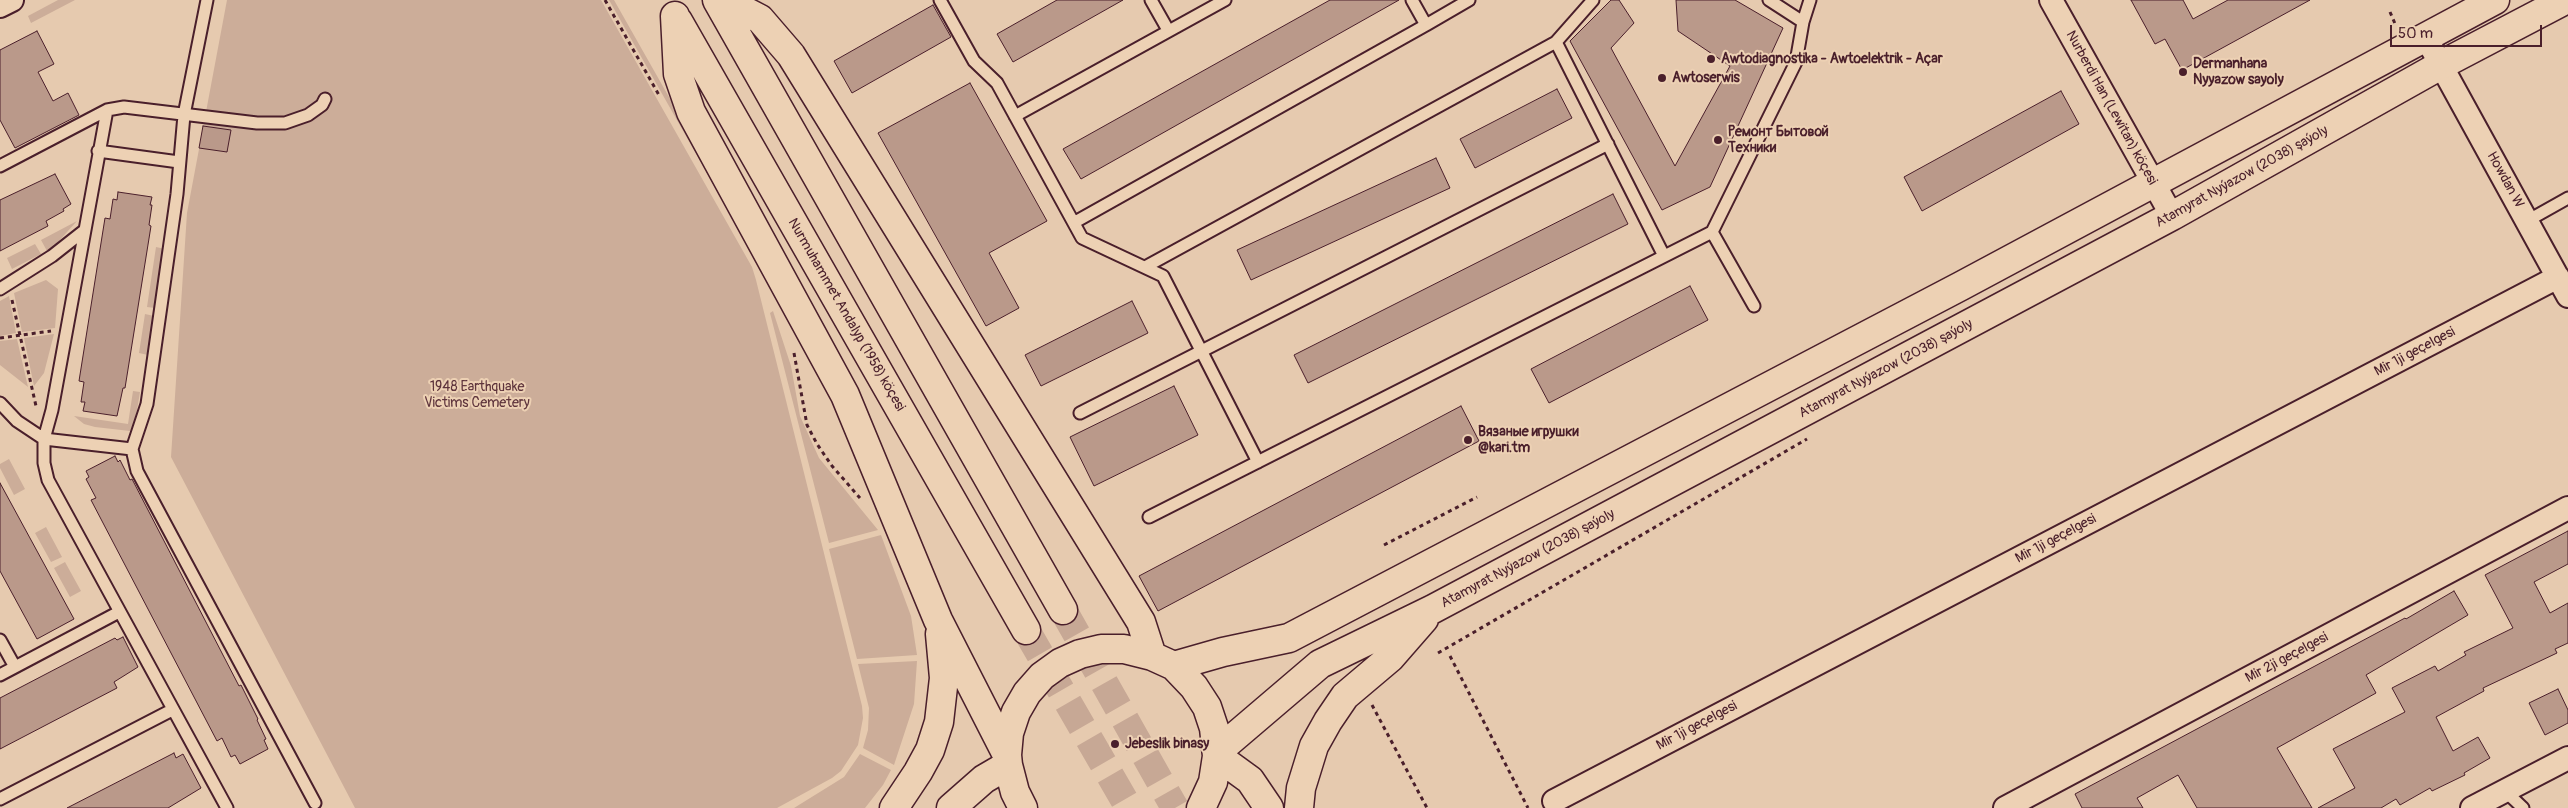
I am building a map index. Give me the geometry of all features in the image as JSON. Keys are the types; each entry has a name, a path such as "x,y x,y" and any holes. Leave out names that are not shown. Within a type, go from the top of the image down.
{"main road":[{"path":"717,0 1063,610"},
{"path":"724,0 760,19 791,55 1141,622 1163,661 1194,687 1207,707 1214,728 1217,754 1213,782 1201,808"},
{"path":"951,808 1007,760 1009,733 1016,712 1027,692 1042,676 1060,663 1080,654 1101,649 1124,648 1163,661 1223,652 1289,638 2154,184 2425,36 2495,0"},
{"name":"Atamyrat Nyýazow (2038) şaýoly","path":"1217,754 1320,664 1433,610 2172,216 2441,65 2564,0"},
{"path":"671,8 678,74 691,112 845,395 938,620 1007,760 1015,792 1023,808"},
{"name":"Nurmuhammet Andalyp (1958) köçesi","path":"671,8 1026,630"},
{"path":"1299,808 1301,788 1314,746 1328,721 1346,696 1390,658 1433,610"},
{"path":"894,808 930,750 939,722 944,678 938,620"},
{"path":"1217,754 1250,780 1269,808"}],"street":[{"path":"0,6 12,0"},
{"name":"Nurberdi Han (Lewitan) köçesi","path":"2051,0 2172,216"},
{"name":"Howdan W","path":"2425,36 2563,287"},
{"name":"Mir 1ji geçelgesi","path":"1554,801 2563,287"},
{"name":"Mir 2ji geçelgesi","path":"2005,808 2568,508"},
{"path":"2472,808 2568,758"}],"lane":[{"path":"207,0 184,115 177,194 147,404 132,449 137,471 313,806"},
{"path":"940,0 974,61 997,83 1075,222 1082,238 1163,276 1258,462"},
{"path":"1151,0 1168,30"},
{"path":"1015,116 1225,0"},
{"path":"1412,0 1426,25"},
{"path":"1075,222 1469,0"},
{"path":"1145,267 1556,42 1593,0"},
{"path":"1769,0 1803,22"},
{"path":"1149,517 1712,232 1796,62 1803,22 1810,0"},
{"path":"1556,42 1664,256"},
{"path":"0,166 107,110 124,108 257,123 285,123 308,115 322,105 325,99"},
{"path":"107,110 52,410 44,439 44,463 48,480 225,807"},
{"path":"1080,413 1608,144"},
{"path":"98,151 179,162"},
{"path":"2527,221 2568,198"},
{"path":"0,289 52,256 85,230"},
{"path":"1712,232 1754,306"},
{"path":"0,403 17,421 44,439 132,449"},
{"path":"0,675 119,612"},
{"path":"0,640 15,667"},
{"path":"0,799 172,710"},
{"path":"2505,791 2523,808"}],"path":[{"path":"605,0 659,96"},
{"path":"11,294 31,387"},
{"path":"0,338 54,331"},
{"path":"793,349 807,425 832,466 861,499"},
{"path":"1384,545 1478,497"},
{"path":"1438,653 1528,603 1574,574"},
{"path":"1450,656 1528,808"},
{"path":"1369,700 1427,808"}],"green space":[{"path":"58,0 75,0 31,23 28,16"},
{"name":"1948 Earthquake Victims Cemetery","path":"227,0 601,0 752,267 862,706 863,718 858,745 841,771 832,778 777,808 355,808 171,457 187,213"},
{"path":"609,0 614,0 742,226 738,228"},
{"path":"77,221 57,243 47,251 41,240"},
{"path":"35,244 41,254 12,269 7,258"},
{"path":"156,247 165,249 155,308 147,307"},
{"path":"46,280 58,289 55,328 22,332 14,293"},
{"path":"9,296 16,333 0,336 0,301"},
{"path":"773,311 791,366 800,416 819,458 878,530 829,543 770,313"},
{"path":"145,314 154,316 148,355 139,353"},
{"path":"54,334 44,373 34,386 24,338"},
{"path":"17,339 28,387 0,365 0,341"},
{"path":"133,391 140,392 135,422 130,431 95,427 84,424 74,416 128,424"},
{"path":"9,459 25,489 14,495 0,468 0,464"},
{"path":"46,527 62,557 51,562 35,533"},
{"path":"881,535 911,616 917,655 857,659 829,549"},
{"path":"65,562 81,591 70,597 54,568"},
{"path":"917,661 914,704 894,765 863,748 868,730 869,708 858,664"},
{"path":"860,754 891,770 883,785 865,808 794,808 844,777"}],"building":[{"path":"1057,0 1123,0 1013,62 997,34"},
{"path":"1330,0 1399,0 1081,179 1063,149"},
{"path":"1611,0 1619,0 1634,23 1611,48 1675,166 1730,66 1678,31 1676,0 1735,0 1783,28 1710,187 1662,210 1570,41"},
{"path":"2131,0 2183,0 2193,19 2228,0 2310,0 2182,70 2165,39 2155,44"},
{"path":"933,5 951,37 852,93 834,61"},
{"path":"37,31 54,64 38,72 53,101 68,93 79,115 15,148 0,120 0,50"},
{"path":"970,83 1047,221 989,253 1019,308 986,326 878,133"},
{"path":"1557,89 1572,118 1475,168 1460,139"},
{"path":"2061,91 2079,124 1922,211 1904,177"},
{"path":"203,126 231,130 227,152 199,148"},
{"path":"1436,158 1450,188 1251,280 1237,250"},
{"path":"55,174 71,204 63,209 64,211 46,221 48,226 0,251 0,200"},
{"path":"118,192 152,197 150,205 152,205 149,225 151,226 125,388 123,388 117,416 83,411 85,402 81,402 84,382 79,381 105,218 110,219 113,199 117,200"},
{"path":"1613,194 1628,224 1308,383 1294,355"},
{"path":"1690,286 1708,320 1549,403 1531,369"},
{"path":"1132,301 1148,333 1041,386 1025,355"},
{"path":"1174,386 1198,435 1094,486 1070,437"},
{"path":"1461,406 1479,441 1158,611 1139,576"},
{"path":"115,456 118,462 120,460 130,480 132,479 258,719 268,749 240,764 235,755 231,757 222,738 217,741 91,500 96,498 86,479 89,477 86,471"},
{"path":"0,483 74,619 37,639 0,571"},
{"path":"2568,531 2568,564 2534,582 2550,613 2568,603 2568,643 2555,649 2557,653 2483,688 2484,691 2436,717 2453,751 2478,737 2490,758 2464,773 2465,775 2432,791 2430,788 2400,805 2396,799 2381,808 2318,808 2355,788 2333,749 2405,712 2392,688 2435,666 2438,671 2466,655 2464,652 2513,628 2485,575"},
{"path":"2454,591 2468,615 2366,675 2376,693 2277,748 2312,808 2197,808 2178,775 2137,798 2143,808 2082,808 2075,794 2406,619"},
{"path":"123,637 138,667 114,682 117,688 0,749 0,698 115,638 117,640"},
{"path":"2558,689 2568,710 2568,723 2545,735 2529,703"},
{"path":"174,753 176,758 183,754 201,788 168,808 67,808"}],"tunnel":[{"path":"1063,610 1175,808"},
{"path":"1026,630 1129,808"}],"place":[{"name":"Awtodiagnostika - Awtoelektrik - Açar","path":"1711,59"},
{"name":"Dermanhana Nyyazow sayoly","path":"2183,72"},
{"name":"Awtoserwis","path":"1662,78"},
{"name":"Ремонт Бытовой Техники","path":"1718,140"},
{"name":"Вязаные игрушки @kari.tm","path":"1468,440"},
{"name":"Jebeslik binasy","path":"1115,744"}]}
